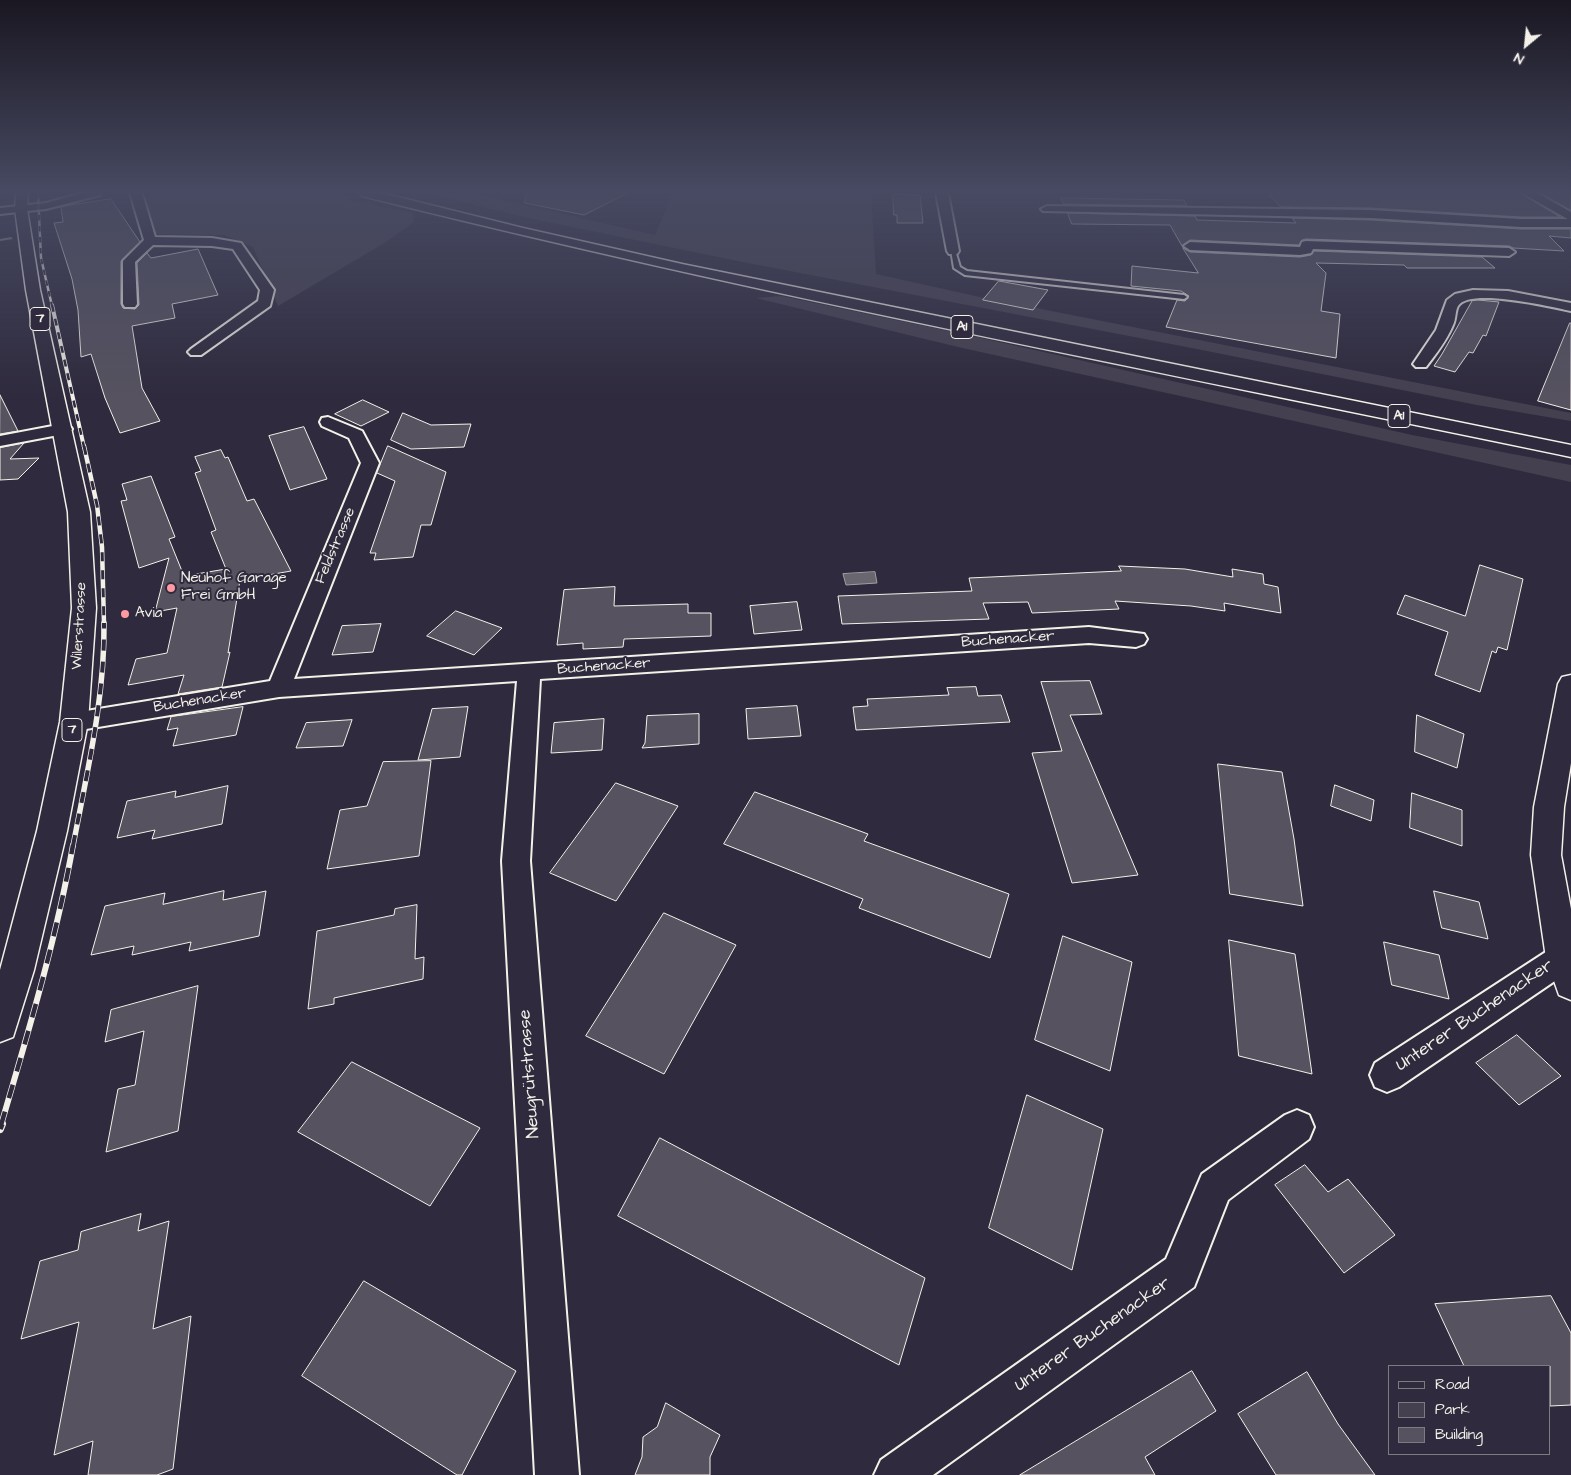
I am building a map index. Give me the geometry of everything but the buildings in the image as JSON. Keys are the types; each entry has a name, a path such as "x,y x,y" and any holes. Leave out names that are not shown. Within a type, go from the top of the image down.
{"main road":[{"name":"Wilerstrasse","path":"0,1025 17,970 50,840 74,722 84,608 79,512 29,262"},
{"name":"A1","path":"655,262 1566,451"},
{"name":"A1","path":"714,262 1571,434"},
{"path":"1567,971 1563,917 1546,855 1549,807 1571,684"}],"street":[{"path":"129,262 130,304"},
{"path":"196,352 265,303 267,290 248,262"},
{"path":"1421,364 1446,325 1452,303 1457,298 1482,294 1506,295 1571,307"},
{"name":"Feldstrasse","path":"280,688 304,622 370,463 356,435 328,422"},
{"path":"0,441 63,429"},
{"name":"Buchenacker","path":"74,722 280,688 1088,635 1136,639"},
{"name":"Neugrütstrasse","path":"529,672 516,861 557,1475"},
{"name":"Unterer Buchenacker","path":"1387,1075 1567,971"},
{"name":"Unterer Buchenacker","path":"896,1475 1180,1272 1215,1187 1298,1127"}],"lane":[{"path":"956,262 957,268 965,273 1184,297"}],"green space":[{"path":"259,262 353,262 278,306"},
{"path":"742,262 875,262 876,274 980,297 1571,413 1571,421 1477,405"},
{"path":"781,296 968,335 1412,435 1571,465 1571,482 958,347 756,298"}],"shaded area":[{"path":"875,572 877,583 846,585 843,574"}],"railway":[{"path":"42,262 52,306"},
{"path":"52,305 84,447"},
{"path":"84,446 97,505 102,547 104,624"},
{"path":"73,846 89,763 102,679 104,624"},
{"path":"1,1125 50,951 73,845"},
{"path":"0,1129 2,1124"}],"place":[{"name":"Neuhof Garage Frei GmbH","path":"171,588"},
{"name":"Avia","path":"125,614"}]}
